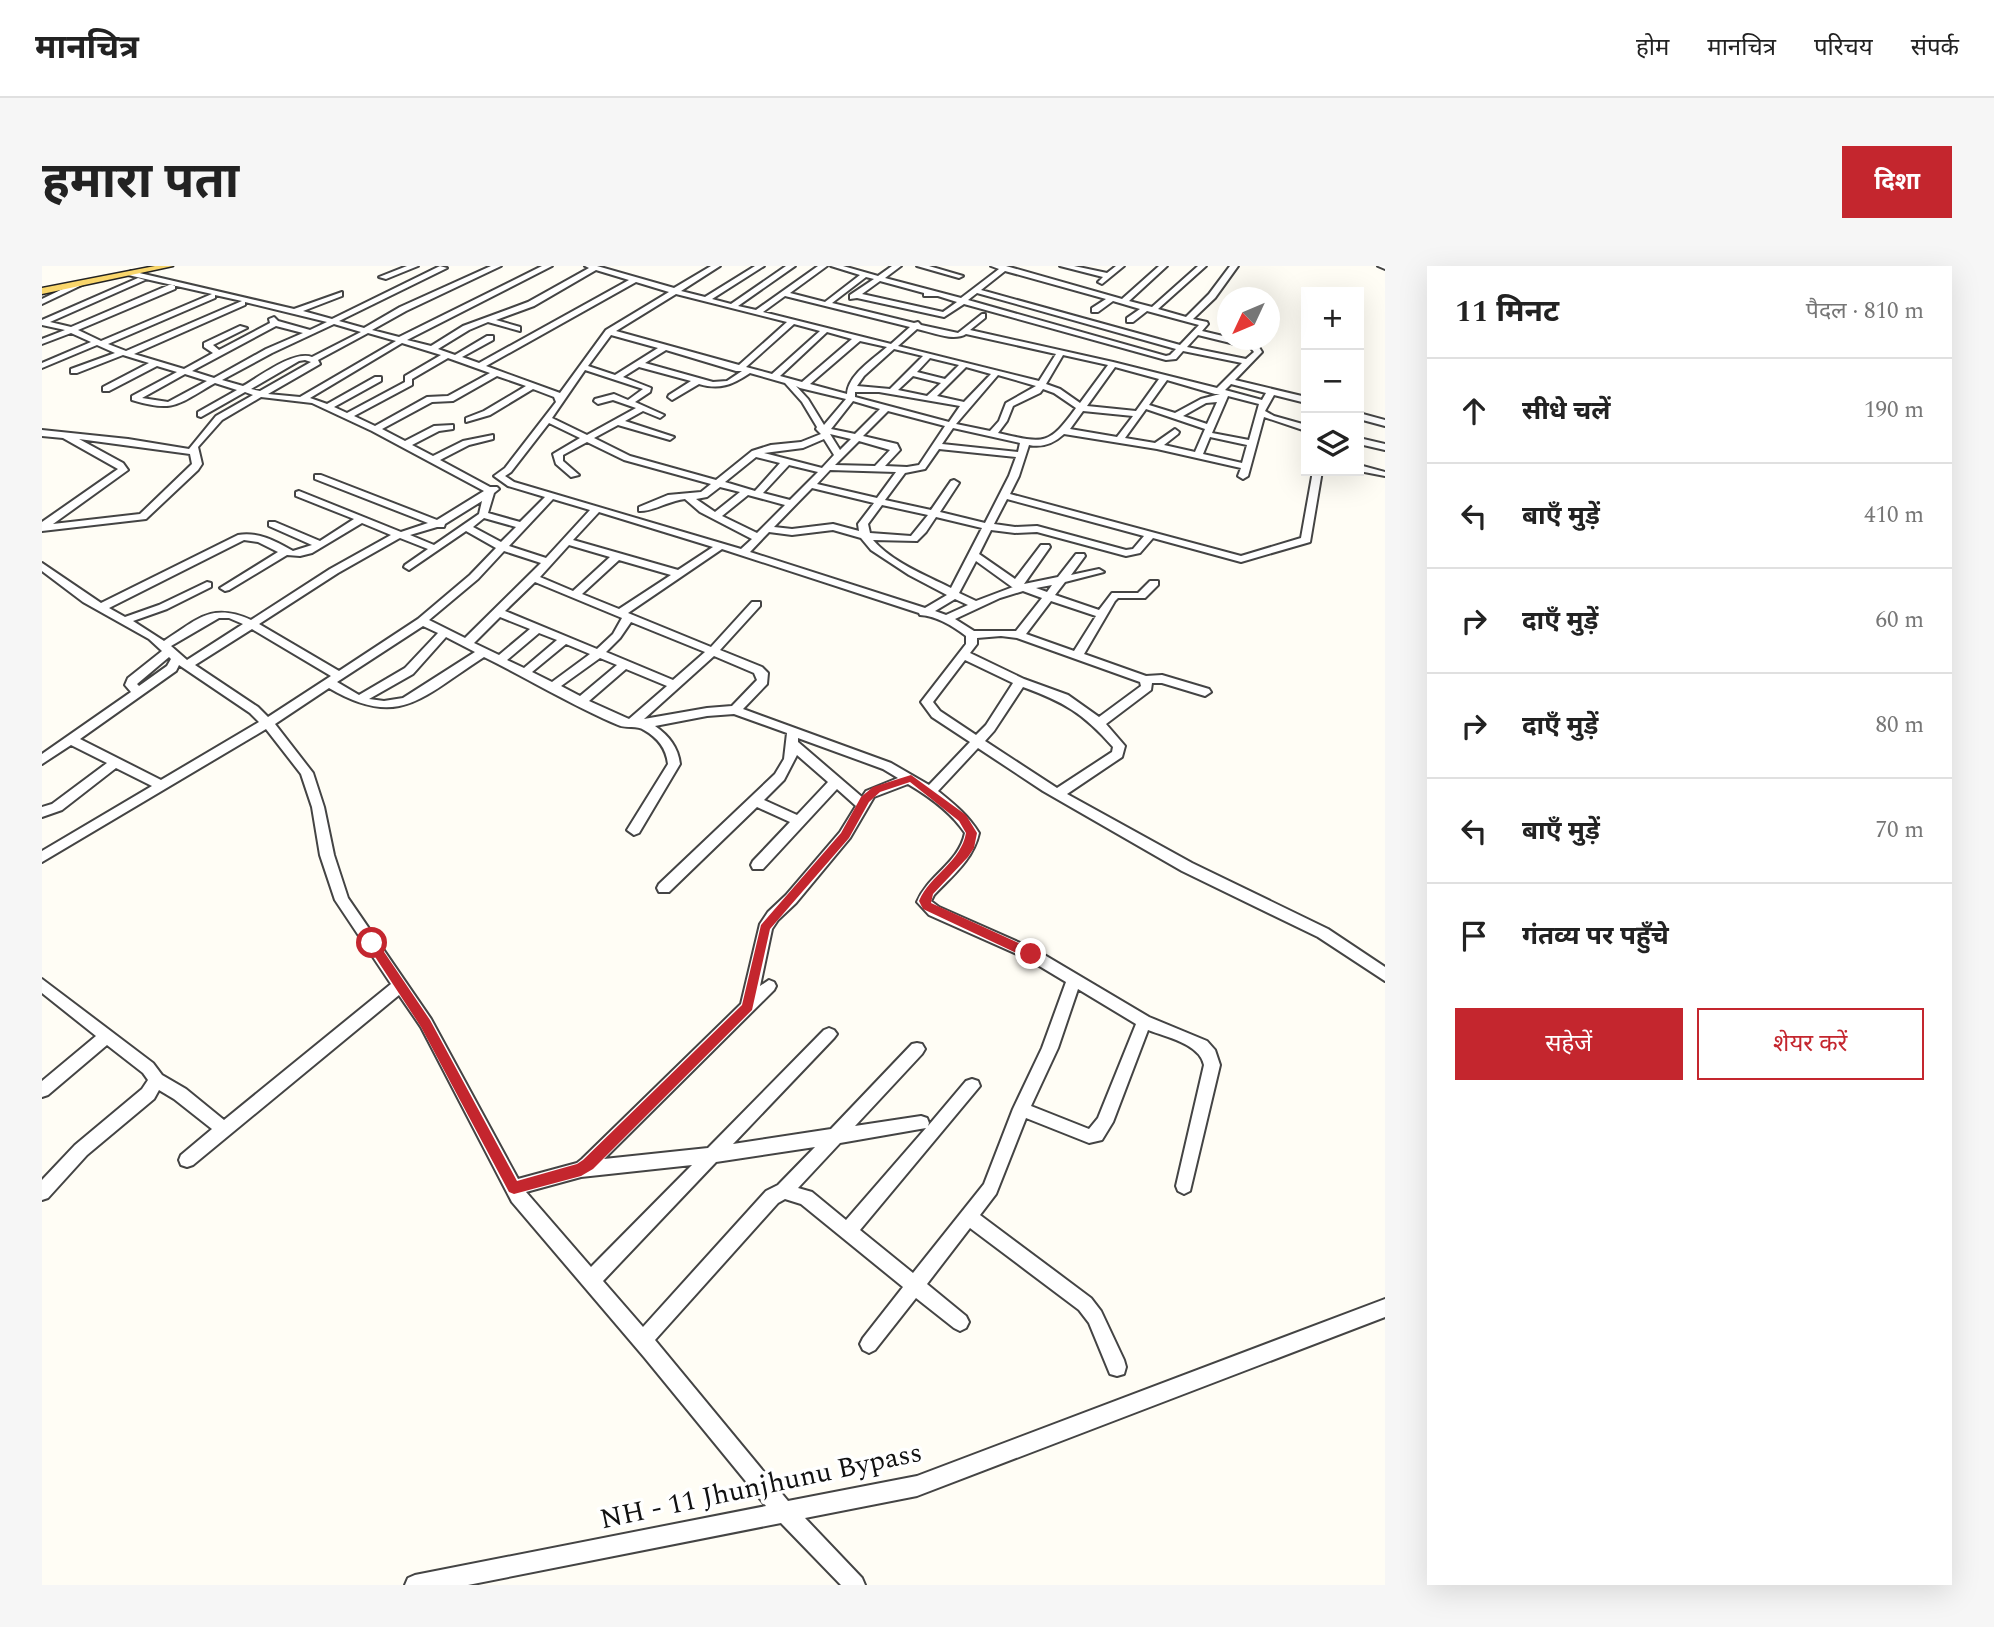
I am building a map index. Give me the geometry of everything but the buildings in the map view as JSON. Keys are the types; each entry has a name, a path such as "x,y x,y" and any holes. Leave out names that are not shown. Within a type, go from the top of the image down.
{"main road":[{"path":"42,290 131,275 160,266"},
{"path":"42,290 169,266"}],"street":[{"path":"383,277 414,266"},
{"path":"474,266 488,271"},
{"path":"201,414 296,359 313,359 403,309 497,266"},
{"path":"301,400 399,342 548,266"},
{"path":"175,654 251,624 334,570 401,535 438,524 502,478 548,419 609,332 716,266"},
{"path":"706,300 760,266"},
{"path":"731,307 791,266"},
{"path":"757,313 823,266"},
{"path":"835,266 1160,357 1173,357 1204,324 995,266"},
{"path":"839,309 897,266"},
{"path":"921,266 944,269 959,276"},
{"path":"1064,266 1109,275"},
{"path":"1091,292 1120,266"},
{"path":"1124,301 1163,266"},
{"path":"1130,320 1151,308 1202,266"},
{"path":"432,349 466,328 531,304 592,267 673,292 1042,385 1082,408 1142,410 1175,417 1208,431 1252,443"},
{"path":"311,333 275,323 134,398 169,405 269,351 311,333 444,268"},
{"path":"856,295 947,315 1005,268"},
{"path":"1222,268 1233,268"},
{"path":"1189,318 1212,296 1233,268"},
{"path":"940,282 934,276 944,269"},
{"path":"825,305 866,274"},
{"path":"131,275 172,287 291,312"},
{"path":"42,322 131,275 331,322 444,357 548,395 554,400 501,468 502,478"},
{"path":"482,365 634,280"},
{"path":"42,302 80,284"},
{"path":"42,342 172,287"},
{"path":"976,291 1245,365"},
{"path":"42,366 200,293"},
{"path":"275,323 273,320 339,294"},
{"path":"784,294 952,335 960,335 982,316"},
{"path":"96,342 212,296"},
{"path":"1095,310 1113,298"},
{"path":"74,371 242,303"},
{"path":"642,509 668,498 704,495 755,453 771,448 803,445 823,432 861,374 929,313"},
{"path":"209,318 220,321"},
{"path":"1018,326 1026,319"},
{"path":"489,320 517,328"},
{"path":"42,322 71,330 124,353 185,372 261,394 328,407 486,488"},
{"path":"638,364 696,382 721,385 744,370 792,322"},
{"path":"231,325 258,332"},
{"path":"219,353 207,345 243,328"},
{"path":"773,378 825,330"},
{"path":"964,331 1113,364 1167,379 1262,407 1271,418 1301,427"},
{"path":"609,332 803,386 851,393 893,391 966,405"},
{"path":"1197,332 1217,337"},
{"path":"1002,340 1010,333"},
{"path":"944,343 952,335"},
{"path":"457,357 490,338"},
{"path":"803,386 856,339"},
{"path":"399,342 482,365 561,397"},
{"path":"616,377 664,348"},
{"path":"804,349 814,352"},
{"path":"1198,455 1230,381 1258,350"},
{"path":"992,435 1003,421 1009,405 1032,394 1042,385 1061,353"},
{"path":"824,354 834,357"},
{"path":"348,416 398,390 409,383 408,378 444,357"},
{"path":"893,391 927,357"},
{"path":"192,452 195,443 219,418 316,363 313,359"},
{"path":"106,389 156,363"},
{"path":"851,393 886,408 979,432 1025,443 1051,441 1082,408 1113,364"},
{"path":"932,398 964,365"},
{"path":"583,367 647,388 629,402"},
{"path":"1119,441 1167,379 1180,368"},
{"path":"910,373 947,382"},
{"path":"755,453 826,469 902,470 922,467 950,425 996,373"},
{"path":"375,429 430,399 450,399 493,375"},
{"path":"328,407 378,379"},
{"path":"1230,381 1301,399"},
{"path":"672,397 696,382"},
{"path":"789,383 805,401 839,456"},
{"path":"469,420 487,413 529,388"},
{"path":"1063,431 1198,455 1244,471 1262,407 1272,390"},
{"path":"1175,417 1204,401 1222,395"},
{"path":"598,401 614,397 660,415"},
{"path":"574,475 559,462 558,454 643,408"},
{"path":"744,551 886,408"},
{"path":"1364,418 1385,423"},
{"path":"548,419 627,458 792,503"},
{"path":"1369,419 1372,436 1385,447"},
{"path":"617,422 670,437"},
{"path":"405,445 437,428 450,427"},
{"path":"823,432 891,444 896,448 878,468"},
{"path":"972,449 979,432"},
{"path":"1157,446 1175,432"},
{"path":"42,433 192,452 196,458 195,468 143,517 42,527"},
{"path":"1364,439 1372,436"},
{"path":"42,527 123,470 120,465 67,437"},
{"path":"433,460 466,443 490,437"},
{"path":"924,612 953,594 1003,495 1025,443"},
{"path":"936,446 1022,455"},
{"path":"715,517 752,492 787,461"},
{"path":"1364,469 1382,474"},
{"path":"902,470 863,524 865,536 875,548 913,573 975,606"},
{"path":"1003,495 1241,559 1306,540 1317,476"},
{"path":"318,477 438,524 462,530 547,562"},
{"path":"502,478 744,551 924,612 972,635 991,632 1019,635 1145,680 1162,679 1205,691"},
{"path":"767,528 792,532 833,527 865,536 913,538 923,530 954,483"},
{"path":"810,485 988,526 1014,530 1037,529 1103,548 1132,553 1152,534"},
{"path":"409,567 483,515 486,488"},
{"path":"299,494 436,548"},
{"path":"42,857 267,723 422,621 474,577 552,495"},
{"path":"687,496 715,517 758,538"},
{"path":"466,644 533,578 597,508"},
{"path":"483,515 522,526"},
{"path":"100,608 242,537 254,536 287,551 302,553 361,519"},
{"path":"272,524 319,544"},
{"path":"1103,548 1118,524"},
{"path":"567,541 679,573"},
{"path":"551,688 596,653 621,629 624,614 722,545"},
{"path":"1018,586 1045,547"},
{"path":"225,587 287,551"},
{"path":"973,555 1018,586 1101,614"},
{"path":"575,594 617,556"},
{"path":"1019,635 1080,556"},
{"path":"42,566 100,608 175,654 254,710 296,755 307,773 318,807 327,855 342,900 426,1023 514,1188 527,1207 643,1340 786,1512 855,1585"},
{"path":"945,620 1018,586 1099,572"},
{"path":"533,578 758,670 764,677 735,710"},
{"path":"1077,656 1101,614 1116,596 1137,598 1146,594 1154,583"},
{"path":"124,621 163,607 207,585"},
{"path":"637,724 713,651 757,604"},
{"path":"498,612 675,685"},
{"path":"42,760 138,692 131,685 132,681 175,654 220,614 226,613 251,624 333,678 359,700 380,707 407,701 482,653"},
{"path":"422,621 611,718 637,724 669,743 674,754 674,764 634,830"},
{"path":"499,661 538,628"},
{"path":"359,700 409,671 444,633"},
{"path":"972,635 974,639 964,655 926,702 936,714 1058,794 1187,867 1323,933 1385,975"},
{"path":"523,674 565,639"},
{"path":"964,655 1020,682 1057,694 1099,723 1115,739 1119,746 1118,754 1058,794"},
{"path":"580,702 625,664"},
{"path":"1099,723 1147,687 1145,680"},
{"path":"930,791 979,741 1020,682"},
{"path":"637,724 716,709 735,710 792,737 887,766 930,791 962,818 972,833 969,848 928,892 924,901 927,906 1031,954 1144,1021 1193,1041 1210,1055 1212,1065 1184,1186"},
{"path":"792,737 835,782 863,805"},
{"path":"664,888 787,769 792,737"},
{"path":"71,740 162,786"},
{"path":"42,812 57,807 115,763"},
{"path":"748,1007 765,928 845,835 863,805 877,789 911,778"},
{"path":"758,865 835,782"},
{"path":"755,801 799,821"},
{"path":"869,1344 996,1178 1021,1109 1050,1048 1074,979"},
{"path":"187,1160 400,985"},
{"path":"581,1169 769,986"},
{"path":"46,994 107,1036 148,1068 156,1080 180,1094 225,1130"},
{"path":"1021,1109 1089,1136 1096,1135 1105,1122 1144,1021"},
{"path":"591,1280 829,1034"},
{"path":"42,1090 107,1036"},
{"path":"643,1340 772,1197 783,1191 917,1049"},
{"path":"42,1192 90,1141 148,1094 156,1080"},
{"path":"848,1231 972,1086"},
{"path":"514,1188 581,1169 712,1155 921,1123"},
{"path":"783,1191 806,1198 960,1322"},
{"path":"968,1217 1085,1304 1095,1317 1118,1367"},
{"name":"NH - 11 Jhunjhunu Bypass","path":"415,1585 917,1486 1385,1308"}],"route":[{"path":"372,943 426,1023 514,1188 581,1169 588,1164 748,1007 765,928 845,835 856,820 865,800 877,789 911,778 962,818 972,833 969,848 964,855 928,892 924,901 927,906 1031,954"}]}
